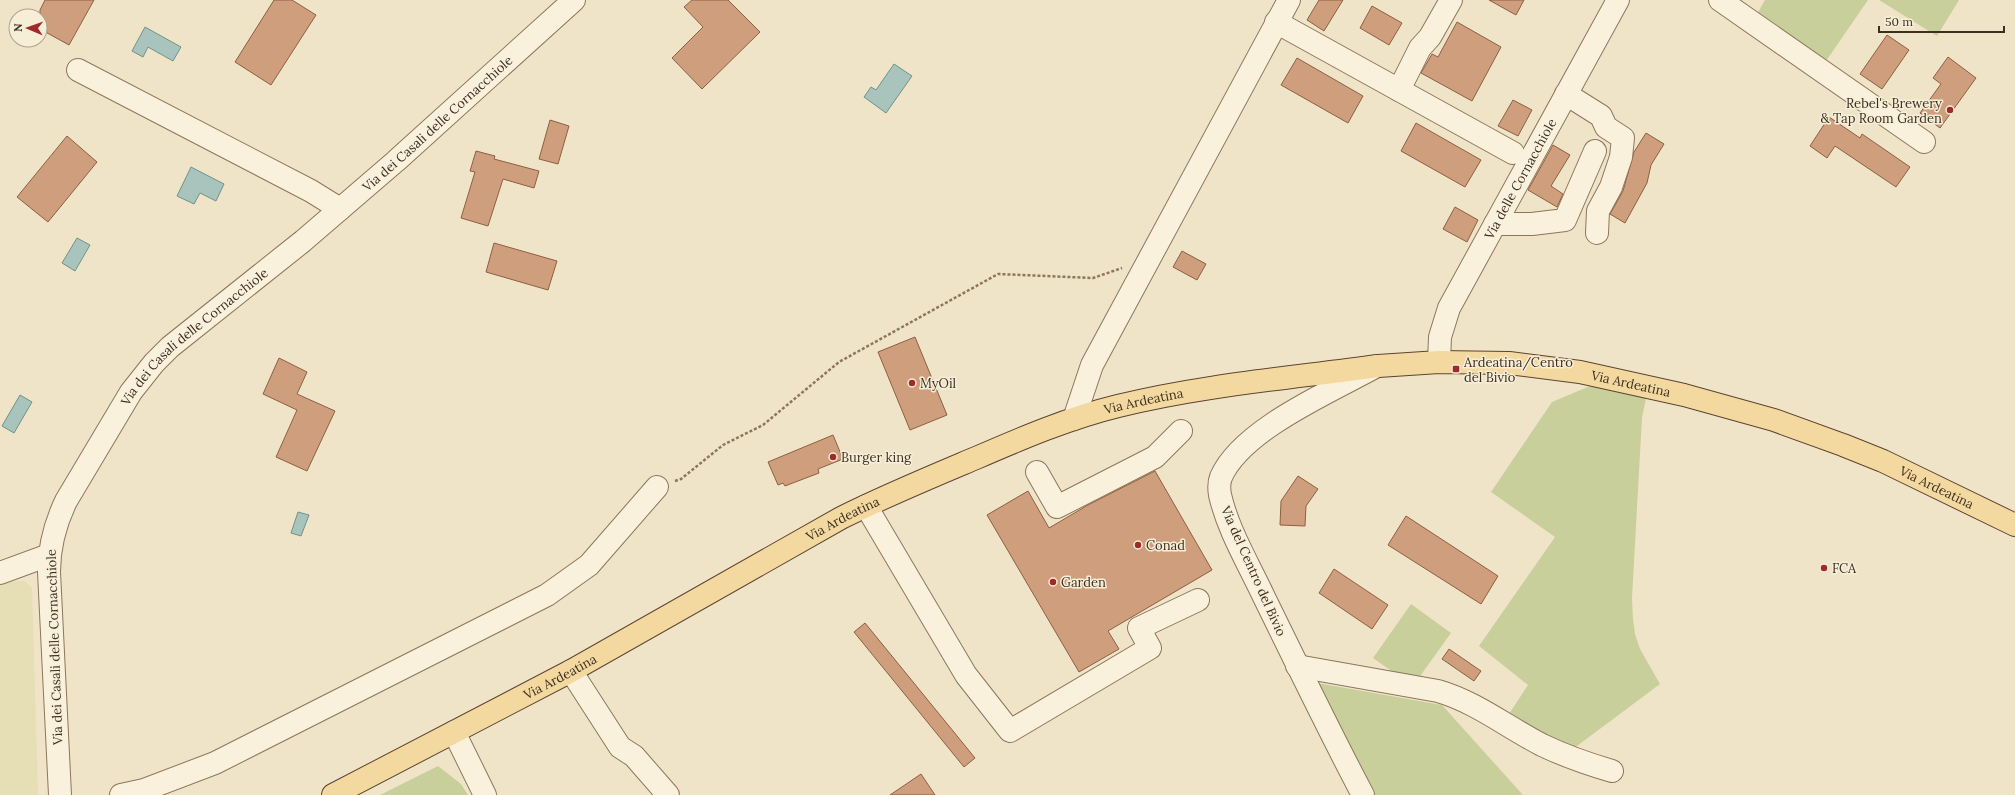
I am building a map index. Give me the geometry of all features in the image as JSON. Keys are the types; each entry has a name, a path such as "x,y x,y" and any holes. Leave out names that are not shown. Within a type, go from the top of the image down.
{"main road":[{"name":"Via Ardeatina","path":"334,795 571,670 828,525 866,506 1014,442 1074,418 1118,406 1166,396 1378,366 1439,362 1509,363 1580,372 1713,402 1774,420 1883,461 2015,525"}],"street":[{"name":"Via dei Casali delle Cornacchiole","path":"60,795 49,555 54,530 66,501 118,412 154,363 186,332 303,241 396,161 574,0"},
{"path":"1074,418 1092,364 1289,0"},
{"path":"1399,90 1420,48 1430,37 1451,0"},
{"name":"Via delle Cornacchiole","path":"1439,362 1440,337 1446,314 1618,0"},
{"path":"1720,0 1924,142"},
{"path":"1276,22 1513,152"},
{"path":"78,70 311,191 340,209"},
{"path":"1566,94 1601,116 1606,127 1623,138 1621,157 1614,180 1598,211 1597,233"},
{"path":"1494,224 1532,224 1565,220 1595,151"},
{"name":"Via del Centro del Bivio","path":"1363,795 1297,666 1231,528 1220,495 1220,479 1231,461 1243,448 1280,418 1378,366"},
{"path":"1038,472 1057,507 1155,457 1181,431"},
{"path":"121,795 144,790 215,763 547,595 589,565 656,487"},
{"path":"866,506 966,674 1010,731 1150,648 1139,628 1198,600"},
{"path":"0,574 49,555"},
{"path":"1297,666 1438,691 1456,696 1543,745 1580,761 1612,771"},
{"path":"571,670 620,747 634,756 668,795"},
{"path":"454,732 484,795"}],"path":[{"path":"656,487 680,479 723,445 764,425 839,362 998,274 1093,278 1149,259"}],"shaded area":[{"path":"24,581 32,588 38,795 0,795 0,585 7,582"}],"green space":[{"path":"1765,0 1868,0 1824,64 1757,14"},
{"path":"1879,0 1959,0 1937,36"},
{"path":"1590,386 1646,398 1642,418 1632,598 1633,619 1635,634 1640,649 1660,684 1573,749 1509,714 1528,685 1479,646 1555,537 1491,492 1552,402"},
{"path":"1411,604 1451,633 1413,686 1373,658"},
{"path":"1317,683 1442,705 1523,795 1372,795"},
{"path":"438,766 461,784 468,795 380,795"}],"water":[{"path":"145,27 181,47 173,61 148,47 143,57 132,51"},
{"path":"894,64 912,76 886,113 864,97 871,87 876,90"},
{"path":"191,167 224,184 216,201 200,193 194,204 177,196"},
{"path":"77,238 90,245 75,271 62,263"},
{"path":"20,395 32,402 14,433 2,426"},
{"path":"298,512 309,515 301,536 291,533"}],"building":[{"path":"45,0 94,0 69,45 48,33 48,8 41,8"},
{"path":"274,0 292,0 316,15 271,85 235,62"},
{"path":"692,0 728,0 760,32 702,89 672,58 703,27 684,7"},
{"path":"1319,0 1343,0 1324,31 1307,20"},
{"path":"1489,0 1524,0 1516,15"},
{"path":"1372,6 1402,23 1389,45 1360,28"},
{"path":"1457,22 1501,47 1472,101 1421,73 1432,54 1438,57"},
{"path":"1887,35 1909,50 1882,89 1860,74"},
{"path":"1948,57 1976,78 1940,128 1920,113 1941,84 1933,78"},
{"path":"1297,58 1363,96 1348,123 1281,85"},
{"path":"1513,100 1532,110 1518,136 1498,126"},
{"path":"1829,117 1860,138 1862,134 1910,167 1896,187 1835,146 1827,158 1810,146"},
{"path":"550,120 569,126 558,164 539,159"},
{"path":"1416,123 1481,160 1465,187 1401,151"},
{"path":"1646,133 1664,144 1651,165 1647,183 1625,223 1610,214 1623,191 1634,152"},
{"path":"67,136 97,162 48,222 17,197"},
{"path":"1553,145 1570,155 1551,186 1563,194 1557,207 1528,190"},
{"path":"476,151 495,156 494,159 539,171 534,188 503,179 488,226 461,218 475,172 470,171"},
{"path":"1455,207 1478,220 1467,242 1443,229"},
{"path":"494,243 557,261 548,290 486,272"},
{"path":"1182,251 1206,264 1197,280 1173,267"},
{"name":"MyOil","path":"915,337 947,415 910,430 878,352"},
{"path":"279,358 307,372 297,394 335,411 307,471 276,457 297,410 263,394"},
{"path":"833,435 843,459 818,469 819,473 785,486 783,483 778,485 768,462"},
{"path":"1155,471 1212,570 1108,631 1119,649 1079,672 987,515 1028,491 1049,528 1088,505"},
{"path":"1298,476 1318,489 1306,506 1305,526 1280,525 1281,501"},
{"path":"1406,516 1498,576 1481,604 1388,545"},
{"path":"1334,569 1388,605 1372,629 1319,593"},
{"path":"865,623 975,758 964,767 854,632"},
{"path":"1449,649 1481,671 1474,681 1442,659"},
{"path":"921,774 935,795 890,795"}],"place":[{"name":"Rebel's Brewery & Tap Room Garden","path":"1950,110"},
{"name":"Ardeatina/Centro del Bivio","path":"1456,369"},
{"name":"MyOil","path":"912,383"},
{"name":"Burger king","path":"833,457"},
{"name":"Conad","path":"1138,545"},
{"name":"FCA","path":"1824,568"},
{"name":"Garden","path":"1053,582"}]}
